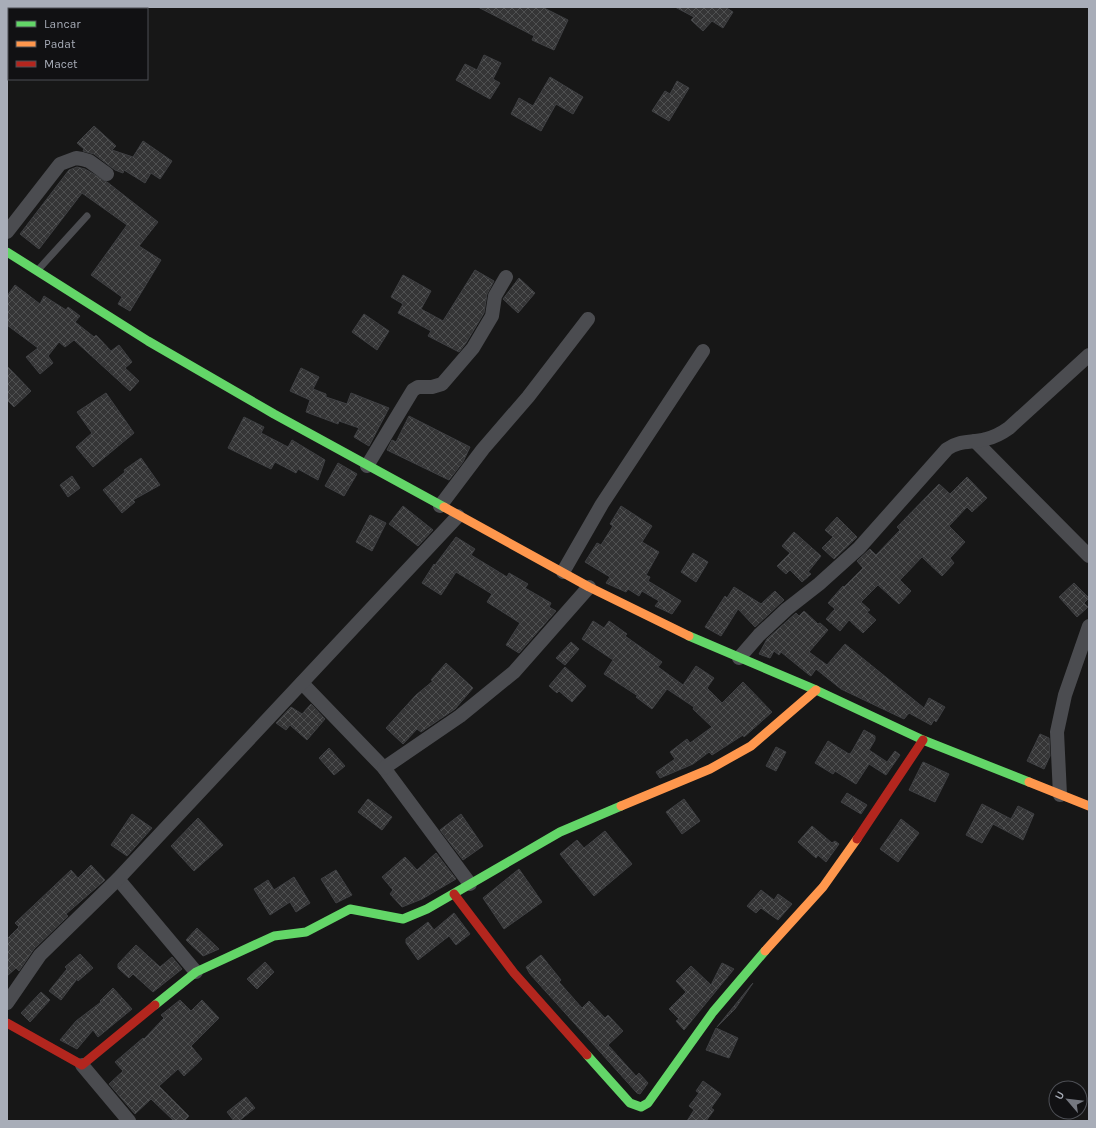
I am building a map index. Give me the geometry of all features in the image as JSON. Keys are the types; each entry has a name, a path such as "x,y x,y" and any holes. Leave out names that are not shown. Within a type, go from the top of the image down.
{"street":[{"path":"7,232 60,164 76,158 82,159 89,161 107,174"},
{"path":"7,252 148,341 367,466 589,587 739,658 816,690 923,740 985,763 1089,806"},
{"path":"367,466 413,390 418,387 432,387 442,384 473,348 492,316 495,296 506,277"},
{"path":"440,506 483,450 533,391 588,319"},
{"path":"563,572 602,504 703,351"},
{"path":"739,658 759,635 781,614 860,548 947,449 959,442 975,441 999,435 1009,428 1089,355"},
{"path":"975,441 1089,556"},
{"path":"7,1003 40,955 118,879 458,516"},
{"path":"384,768 460,716 514,672 589,587"},
{"path":"1060,794 1057,732 1065,695 1089,626"},
{"path":"302,683 384,768 470,884"},
{"path":"82,1065 196,972 274,936 306,932 350,909 403,919 427,909 560,832 704,772 752,746 816,690"},
{"path":"454,894 519,978 630,1103 641,1107 648,1103 713,1012 743,976 823,887 874,815 923,740"},
{"path":"118,879 196,972"},
{"path":"7,1023 82,1065 129,1121"}],"lane":[{"path":"37,271 86,216"}],"building":[{"path":"478,7 542,7 568,20 554,50 532,40 534,36"},
{"path":"675,7 725,7 733,12 723,28 712,21 703,31 691,20 694,17"},
{"path":"484,55 501,63 493,79 500,83 490,99 456,80 465,64 477,70"},
{"path":"550,77 583,97 573,114 556,104 541,131 511,114 519,98 533,106"},
{"path":"677,81 689,88 669,121 652,111 665,91 670,94"},
{"path":"94,126 116,146 112,150 133,157 143,141 172,161 160,179 151,173 145,183 124,170 123,173 115,170 94,154 83,151 84,149 77,143"},
{"path":"77,167 85,169 107,182 158,222 139,246 161,260 130,311 118,304 122,297 91,275 127,225 82,193 39,249 20,234 69,170"},
{"path":"475,270 494,281 487,294 484,313 459,352 428,336 431,331 398,313 403,304 391,297 403,275 431,291 421,309 443,321"},
{"path":"519,278 535,293 518,313 503,299"},
{"path":"15,285 40,304 44,296 66,310 68,307 80,316 75,322 94,337 96,335 111,351 119,345 132,362 125,368 139,381 130,391 74,340 65,347 59,342 48,356 53,363 40,374 26,357 38,348 7,325 7,296"},
{"path":"364,314 389,331 377,350 352,332"},
{"path":"7,366 31,391 14,407 7,400"},
{"path":"301,368 319,377 313,389 326,394 326,397 347,404 351,393 389,408 369,446 354,437 359,428 339,421 338,424 306,412 310,400 290,391"},
{"path":"106,393 134,433 93,467 76,447 92,433 77,412"},
{"path":"409,416 470,447 463,462 449,480 387,450 392,440 396,442"},
{"path":"244,417 264,427 261,433 288,447 292,440 325,460 318,480 298,469 296,473 275,462 271,469 228,448"},
{"path":"141,458 160,485 133,500 135,502 122,513 103,490 125,472 124,470"},
{"path":"338,463 357,474 344,496 325,486"},
{"path":"72,476 80,488 68,497 60,485"},
{"path":"967,477 987,498 972,512 967,507 949,526 965,542 950,558 954,563 942,576 922,557 900,580 911,591 899,604 878,585 861,602 870,610 867,612 876,620 863,633 849,620 840,631 826,619 835,609 828,603 843,586 844,587 863,568 857,561 870,549 876,555 900,530 897,527 939,484 950,494"},
{"path":"403,506 433,530 418,546 389,524"},
{"path":"621,506 652,526 642,542 659,552 646,575 650,577 648,581 681,601 672,614 655,606 659,601 642,591 639,596 628,589 626,592 606,583 610,577 585,562 597,543 601,545 613,526 610,524"},
{"path":"370,515 386,523 372,551 356,542"},
{"path":"837,517 857,537 834,559 822,548 833,537 825,530"},
{"path":"794,532 821,556 808,572 811,574 802,582 790,570 786,574 777,566 790,553 782,546"},
{"path":"456,537 475,549 471,555 507,577 509,573 528,584 525,588 551,603 549,607 556,611 519,653 506,645 520,623 487,602 492,594 456,572 441,595 422,583 434,564 435,565"},
{"path":"693,553 708,562 696,582 681,572"},
{"path":"1074,583 1089,598 1084,603 1088,607 1077,617 1059,597"},
{"path":"734,587 761,604 775,591 784,600 755,627 738,609 721,636 705,627 725,596 727,598"},
{"path":"804,611 818,624 820,623 828,630 809,652 827,665 845,644 924,708 929,698 945,707 936,722 934,720 931,725 909,713 904,719 841,689 816,669 811,676 781,652 779,655 774,651 770,658 759,654 767,639 796,613 799,616"},
{"path":"593,621 604,628 609,621 627,634 625,636 662,662 658,667 683,685 696,666 714,678 707,688 722,703 743,682 772,712 744,737 743,735 712,755 709,752 693,764 660,778 656,772 675,759 670,752 687,739 690,743 712,727 693,709 694,707 667,689 652,709 636,697 638,696 604,674 613,660 582,639"},
{"path":"571,642 579,649 565,665 556,658"},
{"path":"446,663 473,688 455,709 421,732 417,729 403,744 386,728 416,695 433,681 431,680"},
{"path":"565,667 586,686 572,702 559,691 557,693 549,686"},
{"path":"311,704 325,719 307,740 290,725 286,730 276,723 291,707 302,714"},
{"path":"864,730 875,736 875,740 869,750 887,762 895,751 900,755 886,775 869,764 856,784 835,771 833,774 815,763 828,741 849,754 851,753"},
{"path":"1040,734 1049,738 1050,756 1044,769 1027,761"},
{"path":"776,747 786,752 776,771 766,766"},
{"path":"329,748 345,766 334,775 319,758"},
{"path":"923,762 949,774 935,802 909,790"},
{"path":"847,793 867,805 861,814 841,802"},
{"path":"368,799 392,817 382,830 358,812"},
{"path":"684,799 700,821 682,834 666,812"},
{"path":"982,804 1011,819 1018,806 1034,814 1023,840 993,824 982,843 966,835"},
{"path":"132,814 152,828 127,856 111,845"},
{"path":"461,814 483,846 463,860 440,830"},
{"path":"198,818 223,845 194,871 171,846"},
{"path":"901,819 919,833 898,862 880,849"},
{"path":"812,826 832,843 835,841 839,844 826,862 818,855 816,858 798,842"},
{"path":"605,831 632,864 594,896 560,854 577,840 584,848"},
{"path":"436,853 456,879 422,899 402,907 390,894 393,890 382,877 405,857 417,870"},
{"path":"91,865 105,880 66,914 68,916 34,949 19,971 16,968 7,976 7,939 19,927 15,923 71,870 78,878"},
{"path":"519,869 542,902 504,929 483,898"},
{"path":"336,870 352,895 336,903 321,879"},
{"path":"294,877 310,903 296,912 290,902 270,915 254,889 268,880 274,890"},
{"path":"761,890 774,900 778,894 792,904 778,920 761,908 756,913 747,906"},
{"path":"454,913 470,934 456,945 449,936 418,960 406,943 406,939 428,922 434,930"},
{"path":"197,928 219,949 203,956 186,940"},
{"path":"136,945 160,967 172,957 182,969 153,992 133,974 129,978 118,968 118,964"},
{"path":"80,954 93,968 78,981 77,979 61,1000 49,991 67,969 65,967"},
{"path":"541,955 561,980 559,982 582,1008 589,1001 605,1018 608,1015 623,1031 608,1045 636,1076 639,1073 648,1083 640,1094 637,1093 530,974 526,967"},
{"path":"265,962 274,972 257,989 247,979"},
{"path":"722,963 734,969 684,1030 676,1021 679,1019 669,1009 686,992 676,981 691,966 711,985"},
{"path":"753,983 735,1009 717,1027 752,984"},
{"path":"113,988 132,1009 98,1037 93,1030 77,1049 60,1040 76,1021 101,1002 100,1001"},
{"path":"41,992 50,1000 30,1022 21,1013"},
{"path":"180,1000 191,1011 202,1000 219,1018 191,1046 202,1059 184,1076 178,1069 159,1086 189,1116 184,1121 174,1121 151,1099 135,1114 109,1084 123,1071 115,1062 143,1038 144,1039 164,1018 161,1015"},
{"path":"716,1028 738,1038 729,1058 706,1050"},
{"path":"703,1081 721,1094 711,1108 714,1110 706,1121 687,1121 694,1110 689,1106 699,1093 696,1091"},
{"path":"246,1097 255,1108 239,1121 234,1121 227,1112"}],"traffic: fast":[{"path":"7,252 148,341 274,414 444,507"},
{"path":"689,636 816,690 923,740 1029,782"},
{"path":"155,1005 196,972 274,936 306,932 350,909 403,919 427,909 560,832 621,806"},
{"path":"587,1055 630,1103 641,1107 648,1103 713,1012 765,951"}],"traffic: slow":[{"path":"444,507 589,587 689,636"},
{"path":"621,806 710,769 751,746 816,690"},
{"path":"1029,782 1089,806"},
{"path":"765,951 823,887 857,839"}],"traffic: jam":[{"path":"857,839 923,740"},
{"path":"454,894 514,973 587,1055"},
{"path":"7,1023 82,1065 155,1005"}]}
